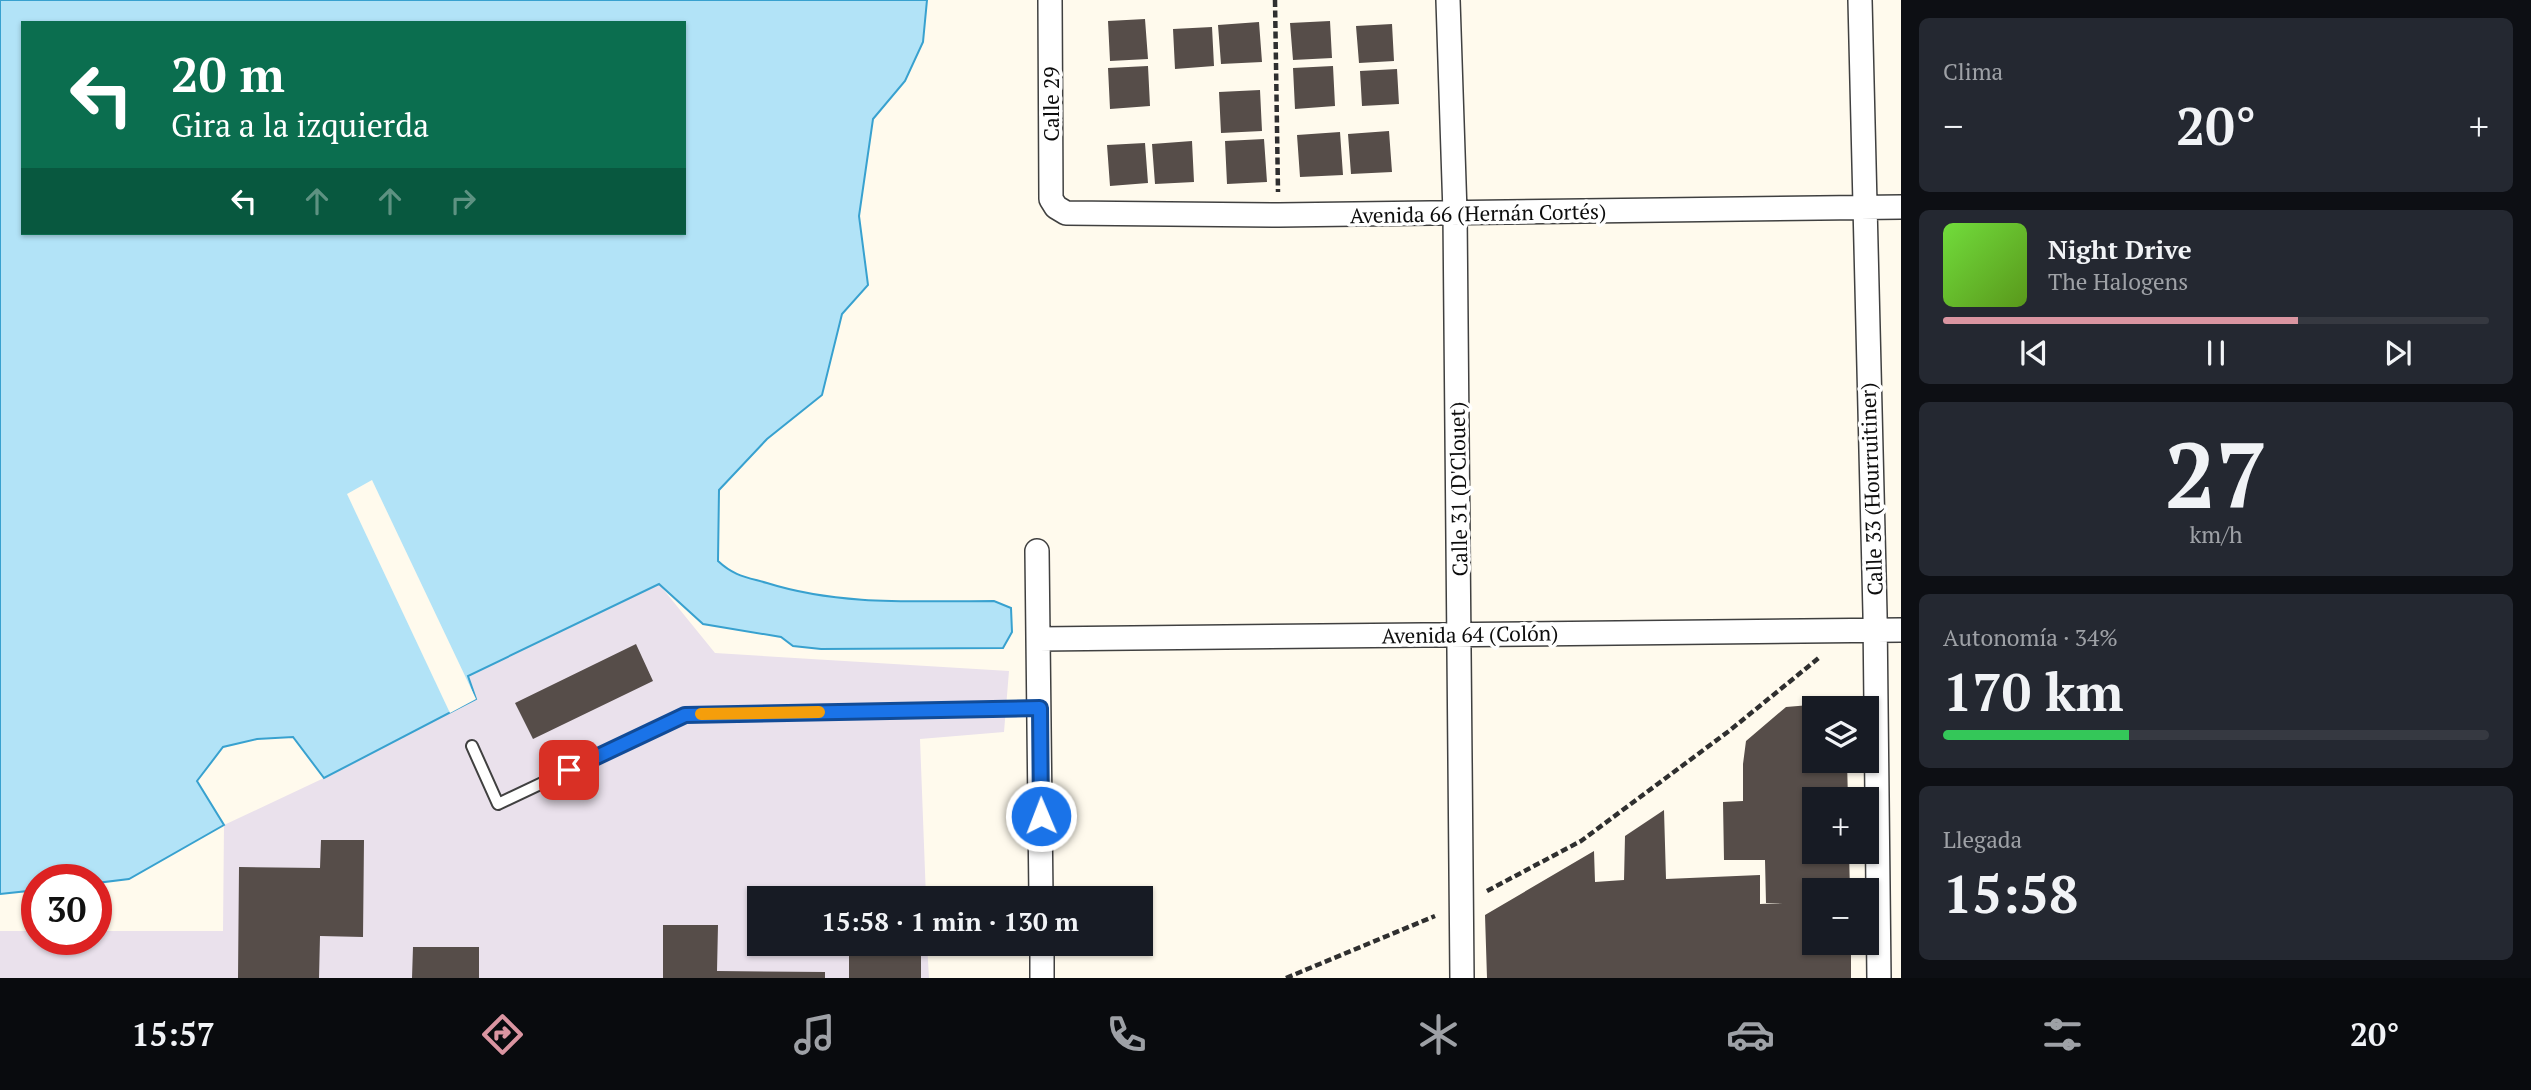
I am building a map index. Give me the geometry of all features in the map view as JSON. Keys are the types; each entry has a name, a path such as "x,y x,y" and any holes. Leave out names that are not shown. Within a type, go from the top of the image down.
{"street":[{"name":"Calle 29","path":"1050,0 1051,199 1056,207"},
{"name":"Calle 31 (D'Clouet)","path":"1448,0 1455,213 1462,978"},
{"name":"Calle 33 (Hourruitiner)","path":"1860,0 1864,208 1863,631 1879,978"},
{"name":"Avenida 66 (Hernán Cortés)","path":"1056,207 1066,213 1279,215 1901,207"},
{"path":"1037,551 1041,886"},
{"name":"Avenida 64 (Colón)","path":"1040,639 1901,630"},
{"path":"1042,956 1042,978"}],"lane":[{"path":"472,746 498,804 685,715 1040,708"}],"path":[{"path":"1275,0 1279,215"},
{"path":"1286,978 1460,906 1581,841 1863,631"}],"shaded area":[{"path":"659,584 715,653 1009,671 1004,732 920,739 926,886 747,886 747,956 928,956 929,978 0,978 0,931 21,931 21,955 112,955 112,931 223,931 224,825 324,778 476,699 467,676"}],"water":[{"path":"0,0 927,0 923,42 905,81 873,119 859,216 868,285 842,314 822,395 767,439 719,490 718,561 729,570 746,577 822,596 879,601 994,601 1011,608 1012,632 1003,648 821,649 793,646 781,637 703,624 659,584 468,676 476,699 324,778 293,737 257,739 223,747 197,781 224,825 129,879 112,881 112,864 21,864 21,892 0,894"}],"pier":[{"path":"372,480 476,699 450,713 347,494"}],"building":[{"path":"1145,19 1148,59 1110,61 1108,21"},
{"path":"1330,21 1332,58 1293,60 1290,23"},
{"path":"1259,22 1262,62 1221,64 1218,25"},
{"path":"1392,24 1394,61 1359,63 1356,26"},
{"path":"1212,27 1214,66 1175,69 1173,29"},
{"path":"1148,66 1150,106 1110,109 1108,68"},
{"path":"1333,66 1335,106 1295,109 1293,68"},
{"path":"1397,69 1399,104 1362,106 1360,71"},
{"path":"1260,90 1262,131 1221,133 1219,92"},
{"path":"1389,131 1392,172 1351,174 1348,134"},
{"path":"1340,132 1343,175 1300,177 1297,135"},
{"path":"1264,139 1267,182 1227,184 1225,141"},
{"path":"1192,141 1194,182 1155,184 1152,144"},
{"path":"1145,143 1148,183 1110,186 1107,145"},
{"path":"636,644 653,681 533,739 515,703"},
{"path":"1802,706 1802,773 1847,773 1848,787 1802,787 1802,864 1849,864 1850,878 1802,878 1802,955 1851,955 1851,978 1487,978 1485,915 1594,851 1595,882 1624,880 1625,836 1664,810 1666,879 1760,875 1760,904 1783,903 1766,903 1765,860 1724,860 1723,802 1743,801 1746,741 1786,707"},
{"path":"321,840 364,840 363,937 320,936 319,978 238,978 239,867 320,868"},
{"path":"663,925 718,925 717,971 825,972 825,978 663,978"},
{"path":"413,947 479,947 479,978 412,978"},
{"path":"849,956 921,956 921,978 849,978"}],"slow traffic":[{"path":"701,714 819,712"}],"route":[{"path":"569,770 685,715 1040,708 1041,816"}]}
